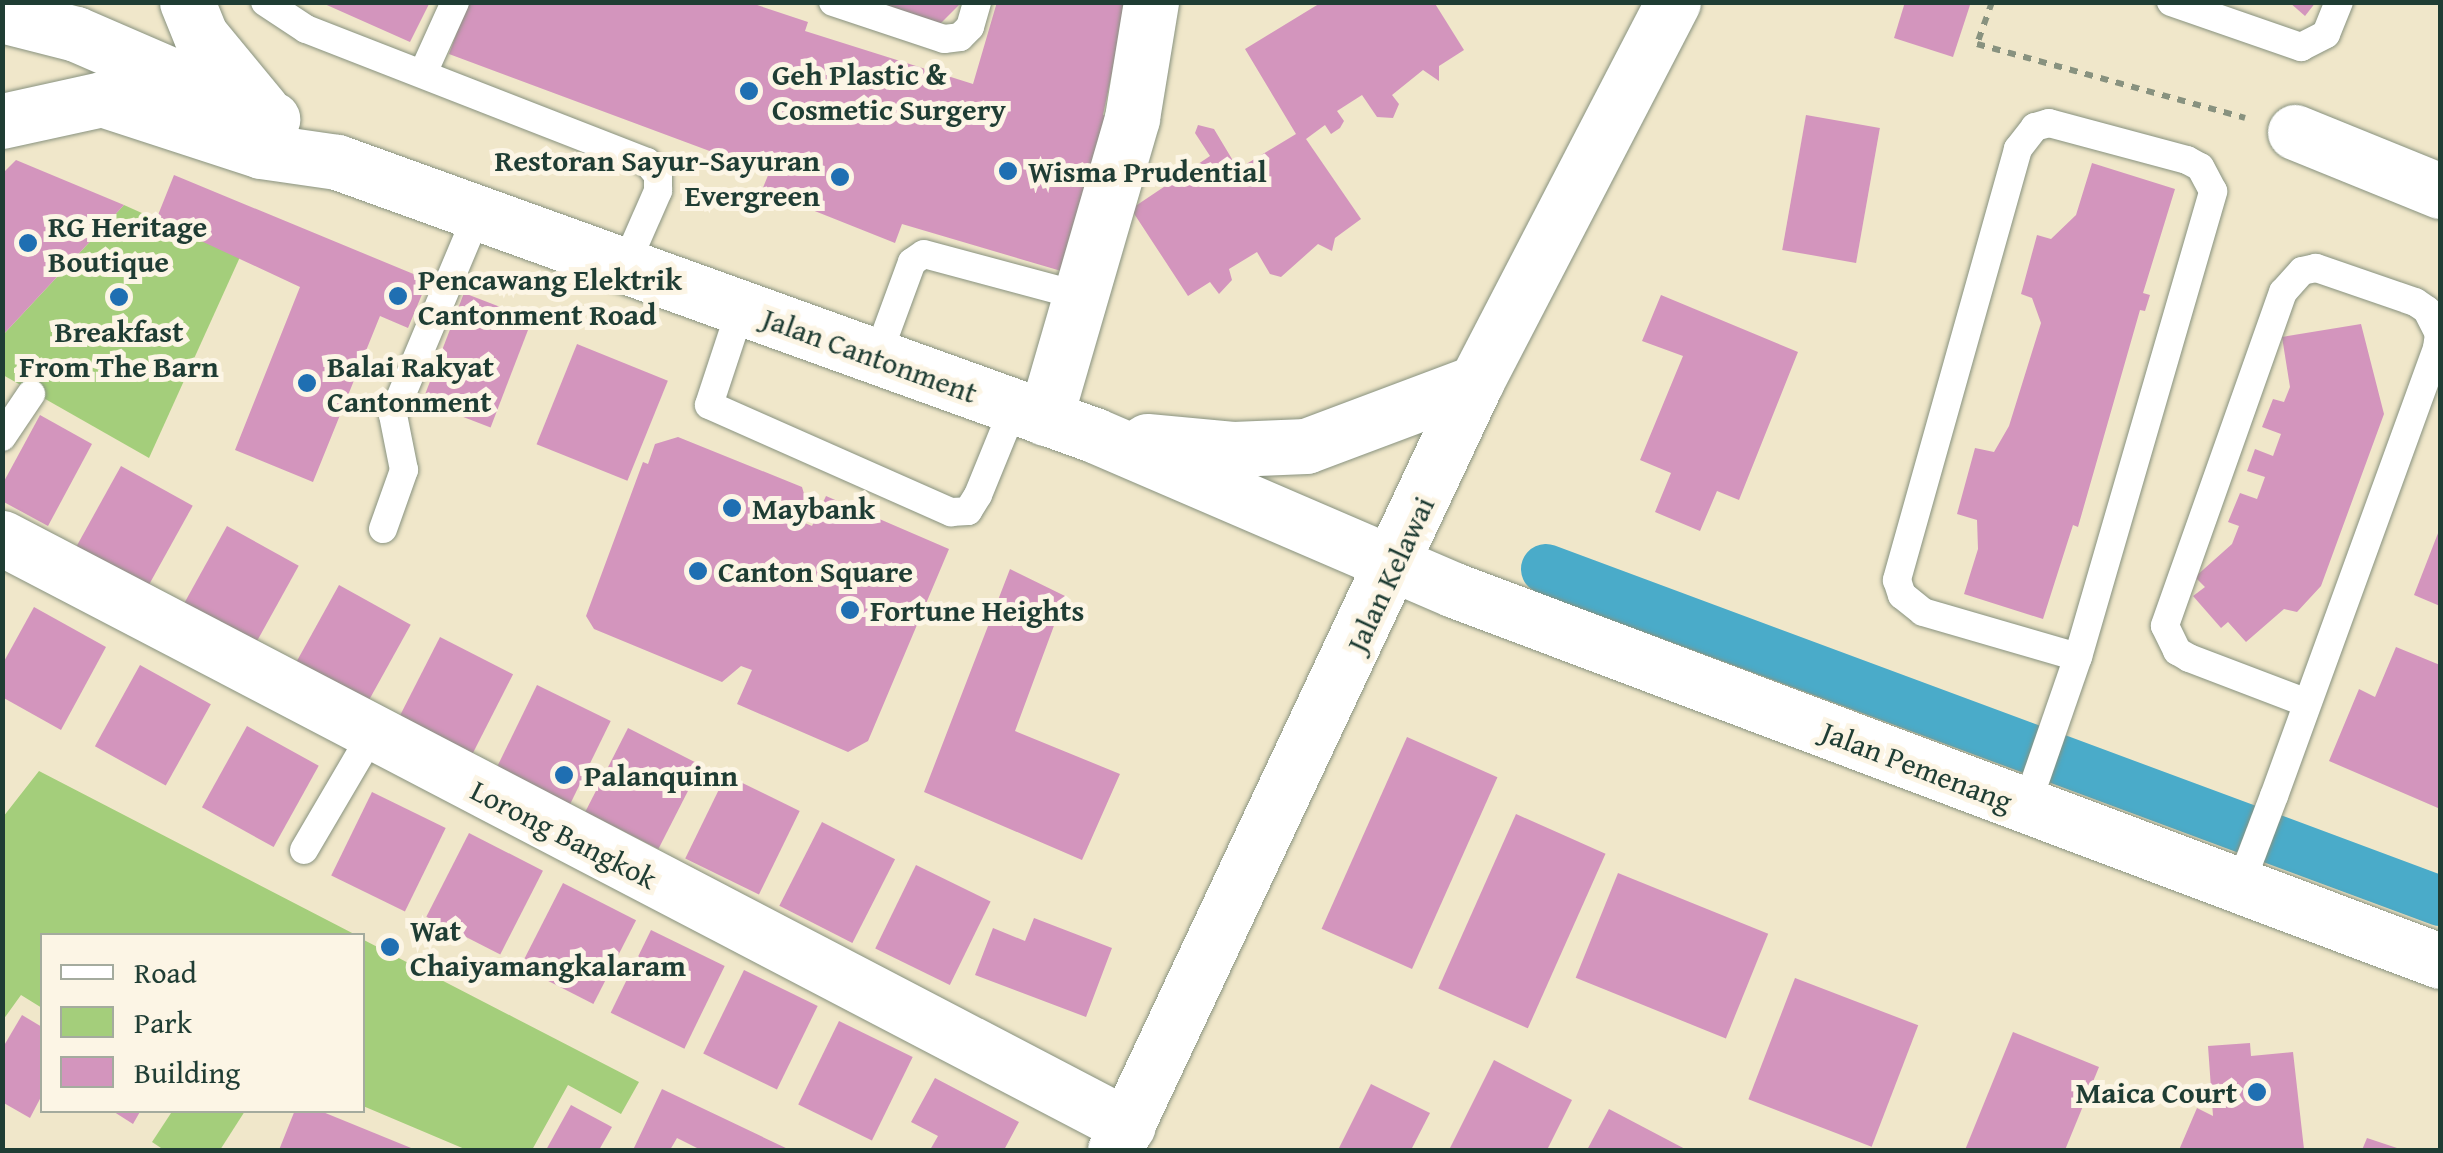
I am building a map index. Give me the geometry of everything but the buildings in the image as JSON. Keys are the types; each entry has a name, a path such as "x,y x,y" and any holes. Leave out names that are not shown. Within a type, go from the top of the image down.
{"main road":[{"path":"188,2 201,36 269,118"},
{"path":"1151,2 1132,118 1051,420 1232,449 1306,446 1476,382"},
{"name":"Jalan Kelawai","path":"1121,1138 1396,564 1476,382 1674,2"},
{"name":"Jalan Cantonment","path":"2,15 87,18 269,118 337,162"},
{"path":"2,119 87,18"},
{"name":"Jalan Cantonment","path":"2,119 102,99 261,151 337,162 1051,420 1396,564"},
{"path":"2295,132 2440,191"},
{"name":"Lorong Bangkok","path":"2,538 1121,1138"},
{"name":"Jalan Pemenang","path":"1396,564 2034,784 2239,888 2440,961"}],"lane":[{"path":"265,2 306,29 646,162 658,175 658,191 625,266"},
{"path":"423,74 456,2"},
{"path":"833,2 944,39 960,37 970,27 977,2"},
{"path":"2171,2 2301,46 2326,34 2339,2"},
{"path":"2034,784 2078,657 2213,191 2200,167 2187,160 2048,123 2035,127 2018,149 1898,580 1902,594 1923,612 2078,657"},
{"path":"382,529 404,470 393,415 478,213"},
{"path":"877,357 912,262 924,254 1084,297"},
{"path":"2239,888 2307,703 2440,334 2427,310 2415,302 2316,268 2302,271 2283,292 2165,626 2177,652 2307,703"},
{"path":"741,308 709,406 951,512 968,511 978,495 1051,420"},
{"path":"2,437 31,394"},
{"path":"304,850 372,734"}],"path":[{"path":"1992,2 1977,44 2295,132"}],"green space":[{"path":"124,205 240,257 149,458 3,375 2,336"},
{"path":"39,771 352,933 40,933 40,1007 21,995 3,1020 3,817"},
{"path":"365,941 639,1082 621,1114 568,1085 532,1150 467,1150 365,1107"},
{"path":"171,1113 244,1113 220,1150 164,1150 152,1142"}],"waterway":[{"path":"1546,569 2440,901"}],"place":[{"name":"Geh Plastic & Cosmetic Surgery","path":"749,91"},
{"name":"Wisma Prudential","path":"1008,171"},
{"name":"Restoran Sayur-Sayuran Evergreen","path":"840,177"},
{"name":"RG Heritage Boutique","path":"28,243"},
{"name":"Pencawang Elektrik Cantonment Road","path":"398,296"},
{"name":"Breakfast From The Barn","path":"119,297"},
{"name":"Balai Rakyat Cantonment","path":"307,383"},
{"name":"Maybank","path":"732,508"},
{"name":"Canton Square","path":"698,571"},
{"name":"Fortune Heights","path":"850,610"},
{"name":"Palanquinn","path":"564,775"},
{"name":"Wat Chaiyamangkalaram","path":"390,947"},
{"name":"Maica Court","path":"2257,1092"}]}
